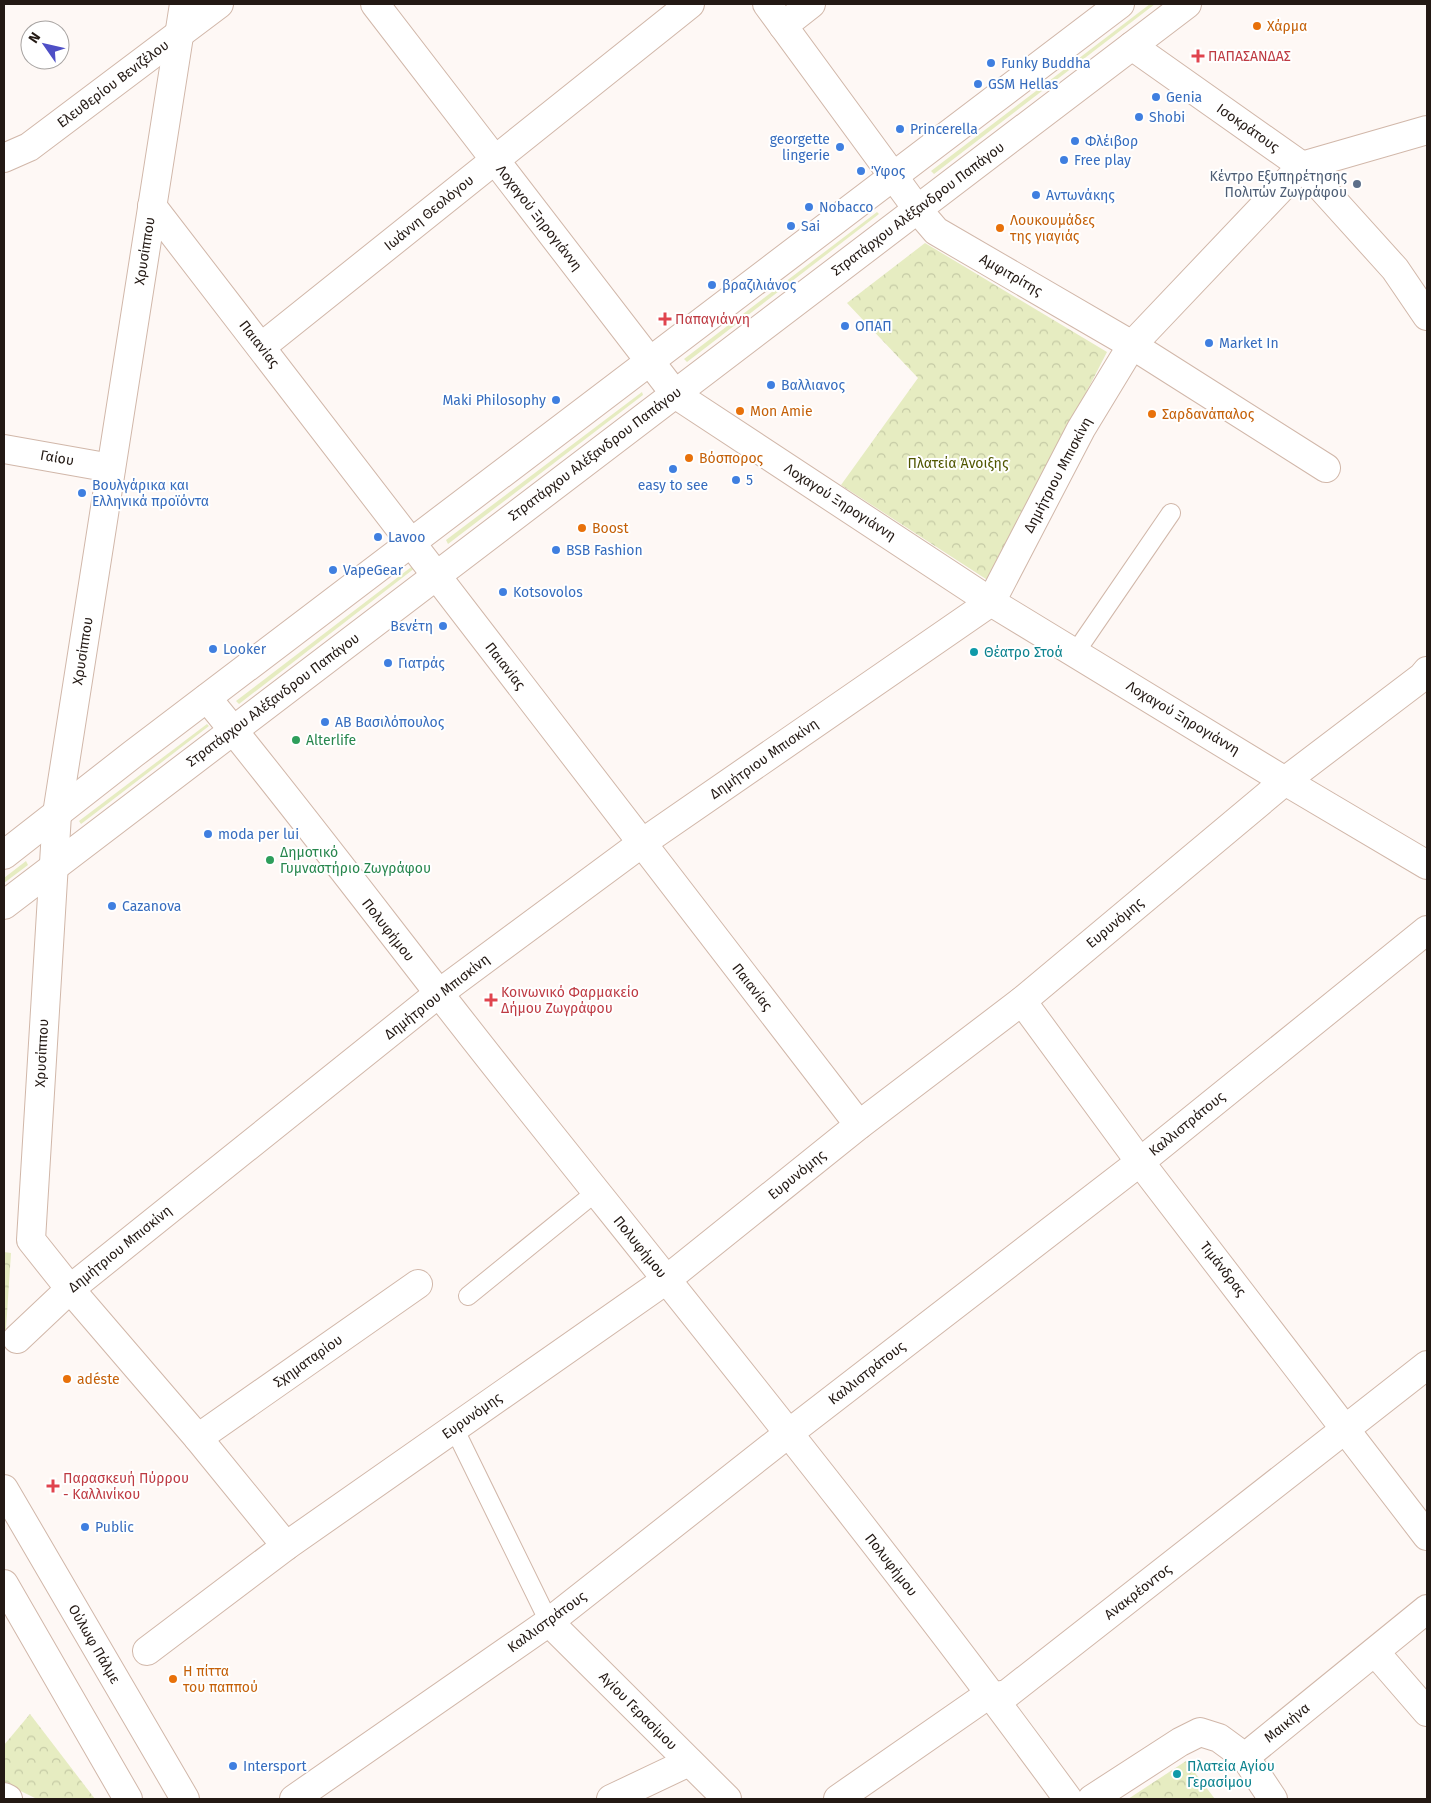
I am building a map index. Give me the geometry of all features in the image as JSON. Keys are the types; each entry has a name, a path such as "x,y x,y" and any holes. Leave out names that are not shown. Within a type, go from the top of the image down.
{"street":[{"name":"Χρυσίππου","path":"70,1289 31,1240 57,814 184,4"},
{"name":"Ελευθερίου Βενιζέλου","path":"4,158 29,147 219,4"},
{"name":"Λοχαγού Ξηρογιάννη","path":"375,4 675,394 991,602 1427,865"},
{"name":"Ιωάννη Θεολόγου","path":"261,347 690,4"},
{"name":"Αμφιτρίτης","path":"766,4 918,210 936,231 1132,346 1326,468"},
{"path":"783,26 811,4"},
{"path":"4,855 133,754 412,544 1120,4"},
{"name":"Στρατάρχου Αλέξανδρου Παπάγου","path":"4,905 1187,4"},
{"name":"Ισοκράτους","path":"1132,46 1302,166 1395,269 1427,316"},
{"path":"1302,166 1427,130"},
{"name":"Δημήτριου Μπισκίνη","path":"17,1339 70,1289 438,994 642,843 991,602 1081,429 1132,346 1302,166"},
{"name":"Παιανίας","path":"152,206 859,1126"},
{"name":"Γαίου","path":"4,449 111,468"},
{"name":"Ευρυνόμης","path":"147,1651 286,1546 666,1280 859,1126 1022,1001 1285,781 1422,677 1427,671"},
{"name":"Πολυφήμου","path":"208,698 438,994 790,1433 994,1697 1068,1799"},
{"name":"Καλλιστράτους","path":"294,1799 549,1622 1140,1162 1427,930"},
{"name":"Τιμάνδρας","path":"1022,1001 1140,1162 1347,1429 1427,1536"},
{"name":"Σχηματαρίου","path":"198,1438 418,1284"},
{"path":"70,1289 198,1438 286,1546"},
{"name":"Ανακρέοντος","path":"838,1799 982,1699 1007,1694 1427,1365"},
{"name":"Ούλωφ Πάλμε","path":"4,1489 185,1799"},
{"path":"4,1584 128,1799"},
{"name":"Μαικήνα","path":"1245,1757 1427,1609"},
{"name":"Αγίου Γερασίμου","path":"549,1622 727,1799"},
{"path":"1375,1652 1427,1712"},
{"path":"1092,1799 1180,1742 1200,1732 1219,1738 1245,1757 1273,1799"},
{"path":"611,1799 690,1762"},
{"path":"4,1797 8,1799"}],"lane":[{"path":"1075,652 1172,513"},
{"path":"468,1296 596,1192"},
{"path":"454,1428 549,1622"}],"green space":[{"path":"1150,4 1155,4 934,174 931,171"},
{"path":"877,212 879,214 687,362 684,359"},
{"name":"Πλατεία Άνοιξης","path":"925,243 1107,352 989,581 841,485 918,378 847,303"},
{"path":"642,392 643,395 448,544 446,540"},
{"path":"423,558 424,561 239,704 236,701"},
{"path":"207,724 209,726 81,824 79,821"},
{"path":"26,861 28,865 4,883 4,878"},
{"path":"4,1252 11,1253 6,1329 4,1331"},
{"path":"30,1714 95,1799 37,1799 4,1783 4,1745"},
{"path":"1186,1761 1215,1799 1128,1799"}],"place":[{"name":"Χάρμα","path":"1257,26"},
{"name":"ΠΑΠΑΣΑΝΔΑΣ","path":"1198,56"},
{"name":"Funky Buddha","path":"991,63"},
{"name":"GSM Hellas","path":"978,84"},
{"name":"Genia","path":"1156,97"},
{"name":"Shobi","path":"1139,117"},
{"name":"Princerella","path":"900,129"},
{"name":"Φλέιβορ","path":"1075,141"},
{"name":"georgette lingerie","path":"840,147"},
{"name":"Free play","path":"1064,160"},
{"name":"Ύφος","path":"861,171"},
{"name":"Κέντρο Εξυπηρέτησης Πολιτών Ζωγράφου","path":"1357,184"},
{"name":"Αντωνάκης","path":"1036,195"},
{"name":"Nobacco","path":"809,207"},
{"name":"Sai","path":"791,226"},
{"name":"Λουκουμάδες της γιαγιάς","path":"1000,228"},
{"name":"βραζιλιάνος","path":"712,285"},
{"name":"Παπαγιάννη","path":"665,319"},
{"name":"ΟΠΑΠ","path":"845,326"},
{"name":"Market In","path":"1209,343"},
{"name":"Βαλλιανος","path":"771,385"},
{"name":"Maki Philosophy","path":"556,400"},
{"name":"Mon Amie","path":"740,411"},
{"name":"Σαρδανάπαλος","path":"1152,414"},
{"name":"Βόσπορος","path":"689,458"},
{"name":"easy to see","path":"673,469"},
{"name":"5","path":"736,480"},
{"name":"Βουλγάρικα και Ελληνικά προϊόντα","path":"82,493"},
{"name":"Boost","path":"582,528"},
{"name":"Lavoo","path":"378,537"},
{"name":"BSB Fashion","path":"556,550"},
{"name":"VapeGear","path":"333,570"},
{"name":"Kotsovolos","path":"503,592"},
{"name":"Βενέτη","path":"443,626"},
{"name":"Looker","path":"213,649"},
{"name":"Θέατρο Στοά","path":"974,652"},
{"name":"Γιατράς","path":"388,663"},
{"name":"ΑΒ Βασιλόπουλος","path":"325,722"},
{"name":"Alterlife","path":"296,740"},
{"name":"moda per lui","path":"208,834"},
{"name":"Δημοτικό Γυμναστήριο Ζωγράφου","path":"270,860"},
{"name":"Cazanova","path":"112,906"},
{"name":"Κοινωνικό Φαρμακείο Δήμου Ζωγράφου","path":"491,1000"},
{"name":"adéste","path":"67,1379"},
{"name":"Παρασκευή Πύρρου - Καλλινίκου","path":"53,1486"},
{"name":"Public","path":"85,1527"},
{"name":"Η πίττα του παππού","path":"173,1679"},
{"name":"Intersport","path":"233,1766"},
{"name":"Πλατεία Αγίου Γερασίμου","path":"1177,1774"}]}
